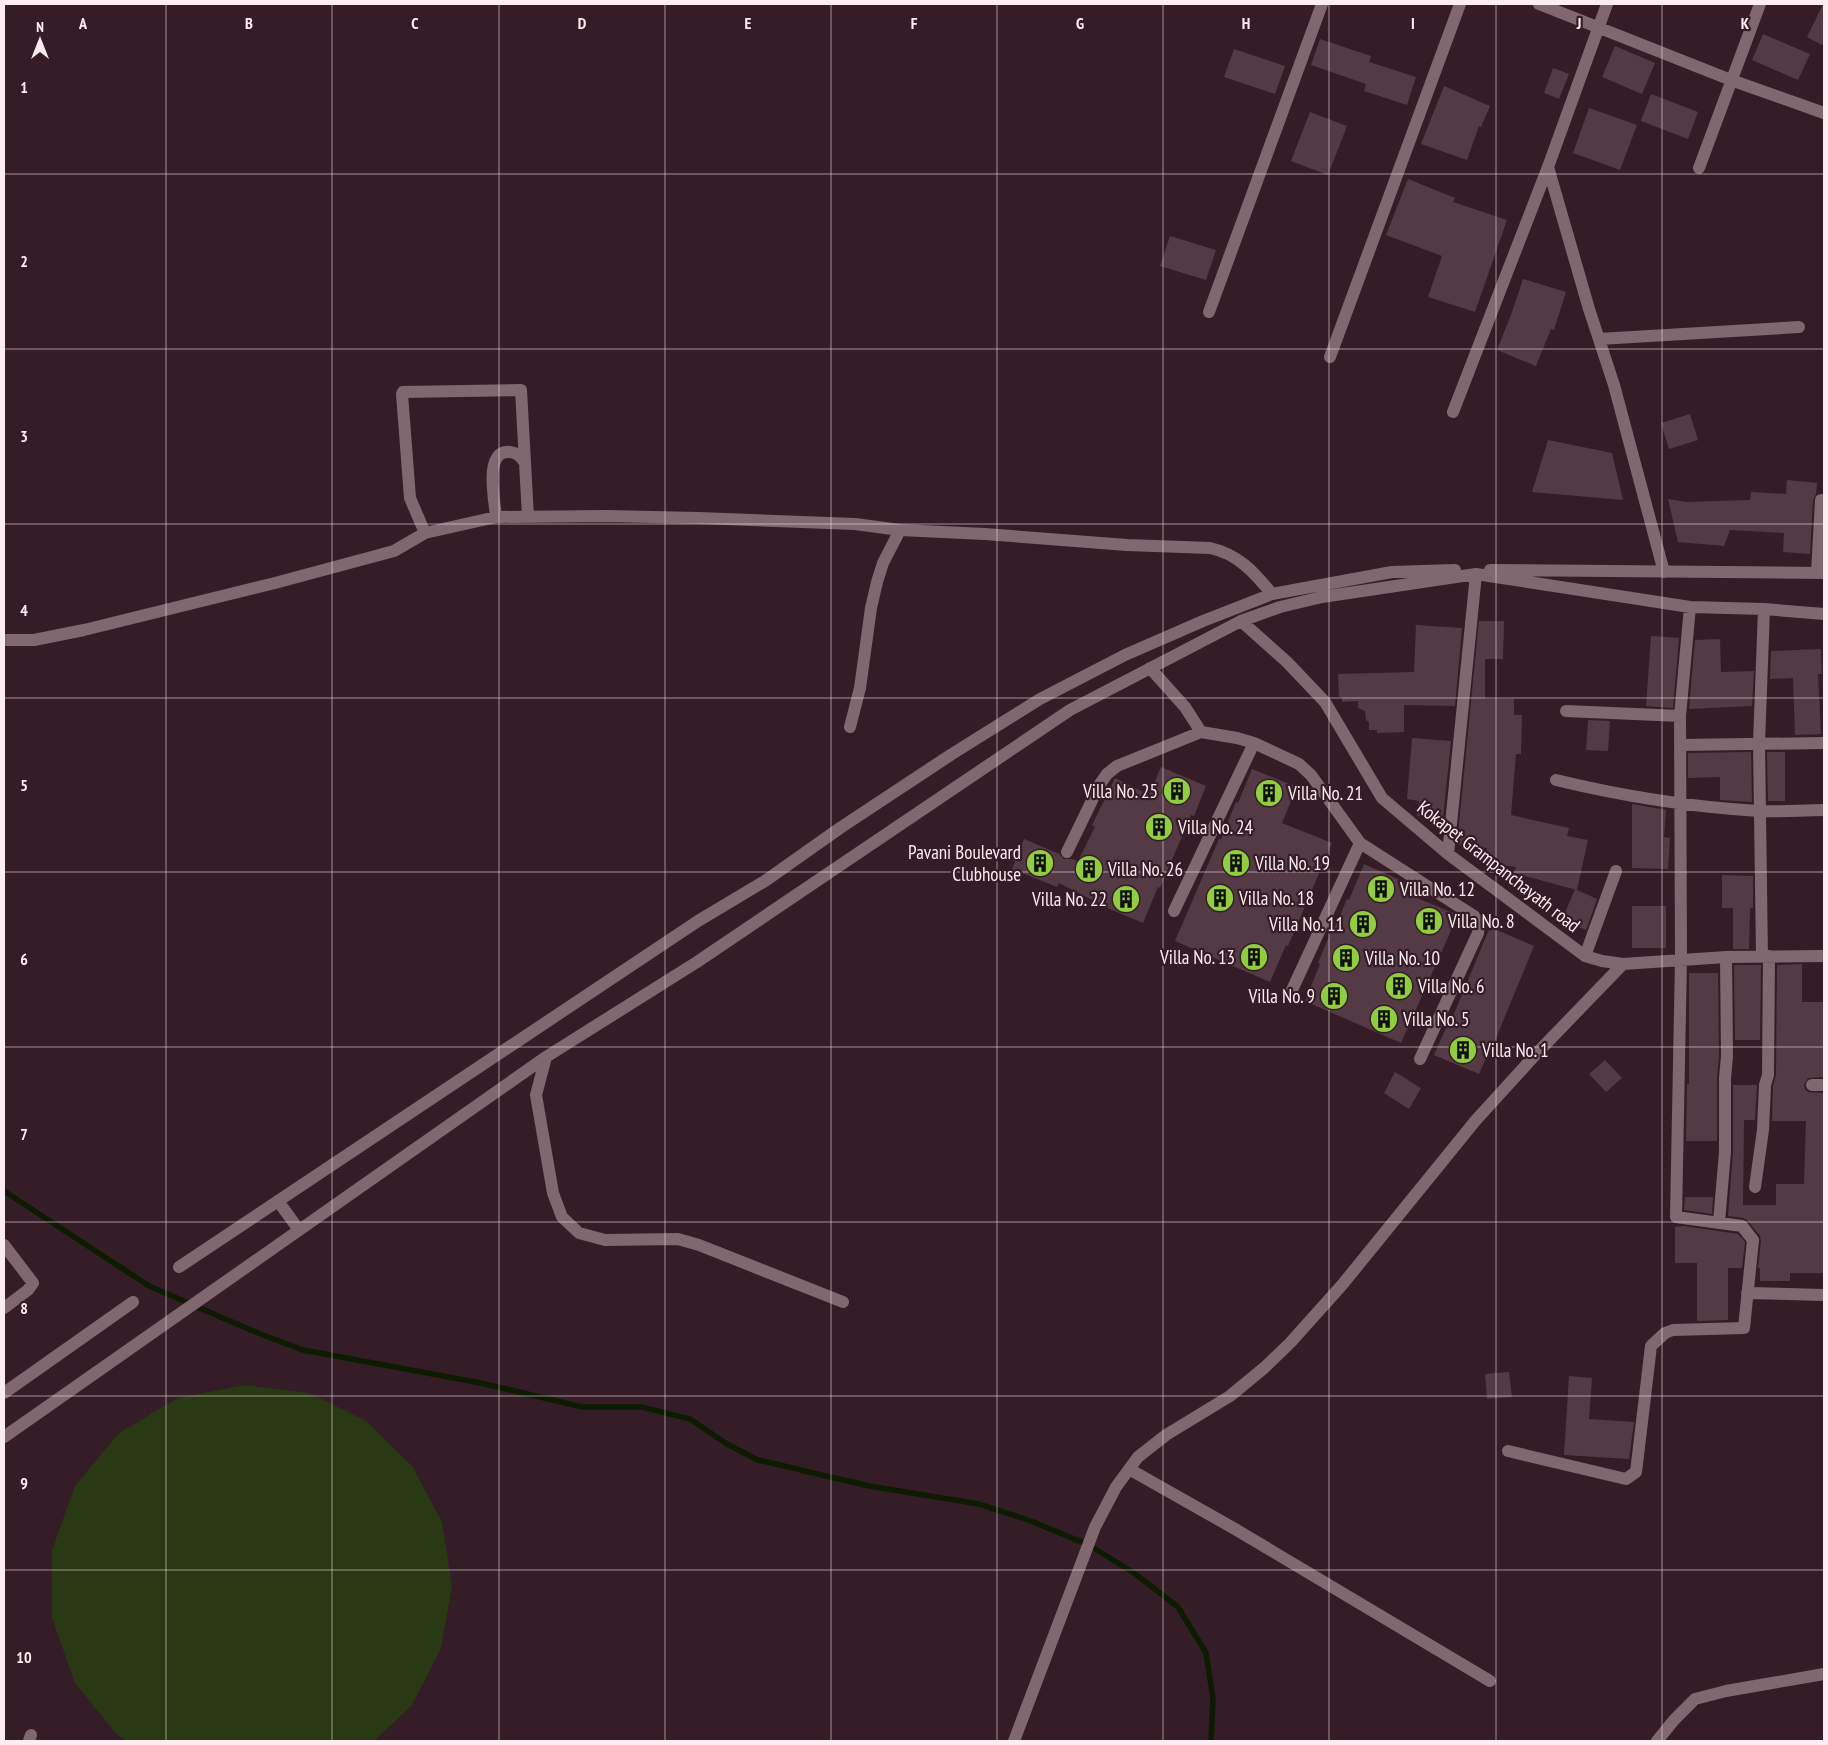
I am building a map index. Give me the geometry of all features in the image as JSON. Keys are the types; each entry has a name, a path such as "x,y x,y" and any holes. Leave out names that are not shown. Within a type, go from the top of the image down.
{"street":[{"path":"1209,312 1322,4"},
{"path":"1330,357 1460,4"},
{"path":"1539,4 1731,80 1824,113"},
{"path":"1453,412 1548,167 1607,4"},
{"path":"1699,168 1760,4"},
{"path":"1548,167 1614,385 1664,572"},
{"path":"1599,339 1799,327"},
{"path":"425,533 410,498 403,392 520,390 528,517"},
{"path":"496,517 492,469 495,460 507,452 519,455 525,463"},
{"path":"179,1267 698,921 764,881 936,764 1040,699 1126,655 1203,620 1272,594 1392,572 1497,570 1821,573 1821,500"},
{"path":"4,640 34,640 84,630 275,583 394,551 425,533 496,517 699,518 855,524 900,530 985,534 1127,545 1210,548 1235,557 1254,571 1272,594"},
{"path":"850,727 860,688 871,608 877,582 883,563 900,530"},
{"path":"1448,854 1476,574"},
{"path":"5,1434 546,1057 697,962 1070,710 1241,622 1280,607 1322,597 1476,574 1690,607 1764,609 1824,614"},
{"path":"1508,1451 1626,1479 1636,1472 1651,1346 1673,1330 1744,1328 1753,1240 1742,1226 1676,1217 1681,959 1680,716 1690,607"},
{"path":"1755,1187 1763,1130 1764,1085 1768,1076 1759,743 1764,609"},
{"name":"Kokapet Grampanchayath road","path":"1241,622 1287,662 1325,702 1382,798 1448,854 1585,956 1623,964 1726,957 1824,956"},
{"path":"1150,668 1185,706 1201,732"},
{"path":"1566,711 1680,716"},
{"path":"1067,852 1100,784 1107,774 1117,766 1201,732 1254,743 1299,764 1312,775 1360,843 1474,916 1479,924 1478,933 1420,1060"},
{"path":"1174,911 1254,743"},
{"path":"1680,745 1824,743"},
{"path":"1556,780 1606,792 1680,803 1760,811 1824,810"},
{"path":"1292,990 1360,843"},
{"path":"1585,956 1616,871"},
{"path":"1718,1222 1725,1152 1725,1078 1727,1056 1726,957"},
{"path":"1014,1741 1095,1527 1116,1487 1138,1456 1166,1435 1230,1396 1264,1368 1290,1343 1342,1285 1476,1120 1537,1053 1623,964"},
{"path":"546,1057 536,1095 553,1193 562,1217 579,1233 605,1240 678,1240 699,1245 843,1302"},
{"path":"278,1201 299,1230"},
{"path":"4,1245 33,1283 28,1290 4,1308"},
{"path":"1747,1292 1824,1295"},
{"path":"4,1393 133,1302"},
{"path":"1129,1469 1235,1529 1490,1681"},
{"path":"1657,1741 1674,1720 1695,1700 1726,1691 1824,1674"}],"green space":[{"path":"245,1385 309,1393 366,1421 412,1466 442,1522 452,1586 441,1648 412,1705 374,1741 127,1741 118,1736 75,1683 52,1618 52,1550 75,1486 119,1433 178,1398"}],"building":[{"path":"1824,4 1824,46 1807,37"},
{"path":"1763,34 1810,54 1798,80 1752,60"},
{"path":"1320,39 1371,56 1369,62 1416,77 1407,105 1364,91 1366,84 1311,65"},
{"path":"1615,46 1655,63 1642,94 1602,77"},
{"path":"1234,49 1285,66 1275,94 1224,77"},
{"path":"1553,68 1569,74 1559,99 1544,93"},
{"path":"1444,86 1490,106 1481,127 1479,126 1467,160 1421,144"},
{"path":"1651,94 1698,112 1688,139 1641,121"},
{"path":"1589,108 1637,125 1620,170 1573,153"},
{"path":"1310,112 1347,126 1328,175 1291,161"},
{"path":"1408,179 1455,198 1453,202 1507,220 1475,312 1428,297 1442,256 1386,235"},
{"path":"1170,236 1216,250 1206,280 1160,266"},
{"path":"1523,279 1566,292 1554,330 1551,329 1536,366 1497,350"},
{"path":"1690,414 1698,440 1669,449 1661,423"},
{"path":"1548,440 1612,453 1623,500 1532,492"},
{"path":"1787,480 1817,483 1816,494 1813,500 1810,554 1783,552 1784,533 1730,530 1724,546 1678,542 1668,499 1686,502 1750,500 1751,492 1786,494"},
{"path":"1479,621 1504,621 1503,659 1485,659 1485,699 1514,699 1514,715 1522,715 1521,754 1516,754 1511,815 1569,828 1567,836 1588,840 1577,890 1514,873 1516,867 1486,863 1487,848 1457,844"},
{"path":"1416,625 1462,628 1455,706 1404,705 1404,732 1377,733 1377,730 1369,730 1369,722 1366,720 1365,711 1358,708 1358,701 1342,702 1342,697 1339,697 1338,674 1414,672"},
{"path":"1651,636 1679,638 1673,708 1646,706"},
{"path":"1720,639 1721,672 1754,671 1752,706 1689,709 1695,640"},
{"path":"1821,649 1822,674 1818,674 1821,734 1795,735 1793,678 1770,679 1771,651"},
{"path":"1588,720 1610,721 1608,751 1586,750"},
{"path":"1412,738 1451,741 1443,818 1417,816 1419,801 1407,799"},
{"path":"1751,752 1752,802 1720,800 1720,777 1688,778 1688,753"},
{"path":"1767,752 1785,752 1785,801 1768,801"},
{"path":"1161,767 1206,786 1194,816 1191,815 1143,923 1098,904 1059,883 1057,887 1012,869 1024,839 1059,854 1064,859 1078,861 1095,827 1092,825 1115,778 1149,795"},
{"path":"1252,769 1297,787 1282,823 1332,843 1288,946 1286,945 1270,982 1175,941 1219,839 1221,839 1236,802 1238,803"},
{"path":"1632,804 1666,810 1664,837 1670,838 1668,869 1632,868"},
{"path":"1364,864 1409,884 1405,893 1458,915 1401,1043 1305,1001 1330,934 1332,934 1347,899 1349,900"},
{"path":"1722,875 1753,876 1753,908 1750,908 1749,949 1733,949 1733,908 1722,908"},
{"path":"1575,889 1597,899 1586,930 1562,920"},
{"path":"1632,906 1666,906 1666,948 1632,948"},
{"path":"1490,927 1534,946 1494,1043 1479,1074 1434,1055 1447,1026 1449,1026"},
{"path":"1802,964 1802,1002 1824,1002 1824,1077 1808,1078 1804,1085 1808,1092 1824,1093 1824,1273 1790,1273 1790,1281 1760,1281 1760,1268 1758,1268 1760,1236 1748,1221 1743,1218 1728,1216 1733,1153 1733,1085 1757,1085 1755,1120 1744,1120 1743,1205 1776,1205 1776,1184 1804,1184 1806,1121 1772,1121 1773,1086 1776,1075 1777,965"},
{"path":"1734,965 1761,965 1760,1040 1735,1040"},
{"path":"1689,973 1718,973 1717,1141 1686,1141 1687,1084 1689,1084"},
{"path":"1605,1060 1622,1078 1606,1092 1589,1074"},
{"path":"1395,1072 1421,1088 1409,1109 1384,1093"},
{"path":"1685,1197 1713,1197 1712,1214 1684,1210"},
{"path":"1684,1226 1738,1234 1745,1242 1742,1268 1728,1268 1728,1320 1697,1321 1697,1263 1675,1263 1675,1227"},
{"path":"1509,1372 1512,1397 1487,1399 1485,1374"},
{"path":"1569,1376 1592,1378 1589,1419 1634,1422 1629,1459 1564,1455"}],"waterway":[{"path":"4,1191 149,1286 258,1333 303,1350 481,1383 582,1407 642,1407 690,1419 727,1444 758,1460 869,1486 979,1504 1028,1520 1089,1545 1134,1573 1178,1607 1206,1653 1213,1698 1211,1741"}],"place":[{"name":"Villa No. 25","path":"1177,791"},
{"name":"Villa No. 21","path":"1269,793"},
{"name":"Villa No. 24","path":"1159,827"},
{"name":"Pavani Boulevard Clubhouse","path":"1040,863"},
{"name":"Villa No. 19","path":"1236,863"},
{"name":"Villa No. 26","path":"1089,869"},
{"name":"Villa No. 12","path":"1381,889"},
{"name":"Villa No. 18","path":"1220,898"},
{"name":"Villa No. 22","path":"1126,899"},
{"name":"Villa No. 8","path":"1429,921"},
{"name":"Villa No. 11","path":"1363,924"},
{"name":"Villa No. 13","path":"1254,957"},
{"name":"Villa No. 10","path":"1346,958"},
{"name":"Villa No. 6","path":"1399,986"},
{"name":"Villa No. 9","path":"1334,996"},
{"name":"Villa No. 5","path":"1384,1019"},
{"name":"Villa No. 1","path":"1463,1050"}]}
